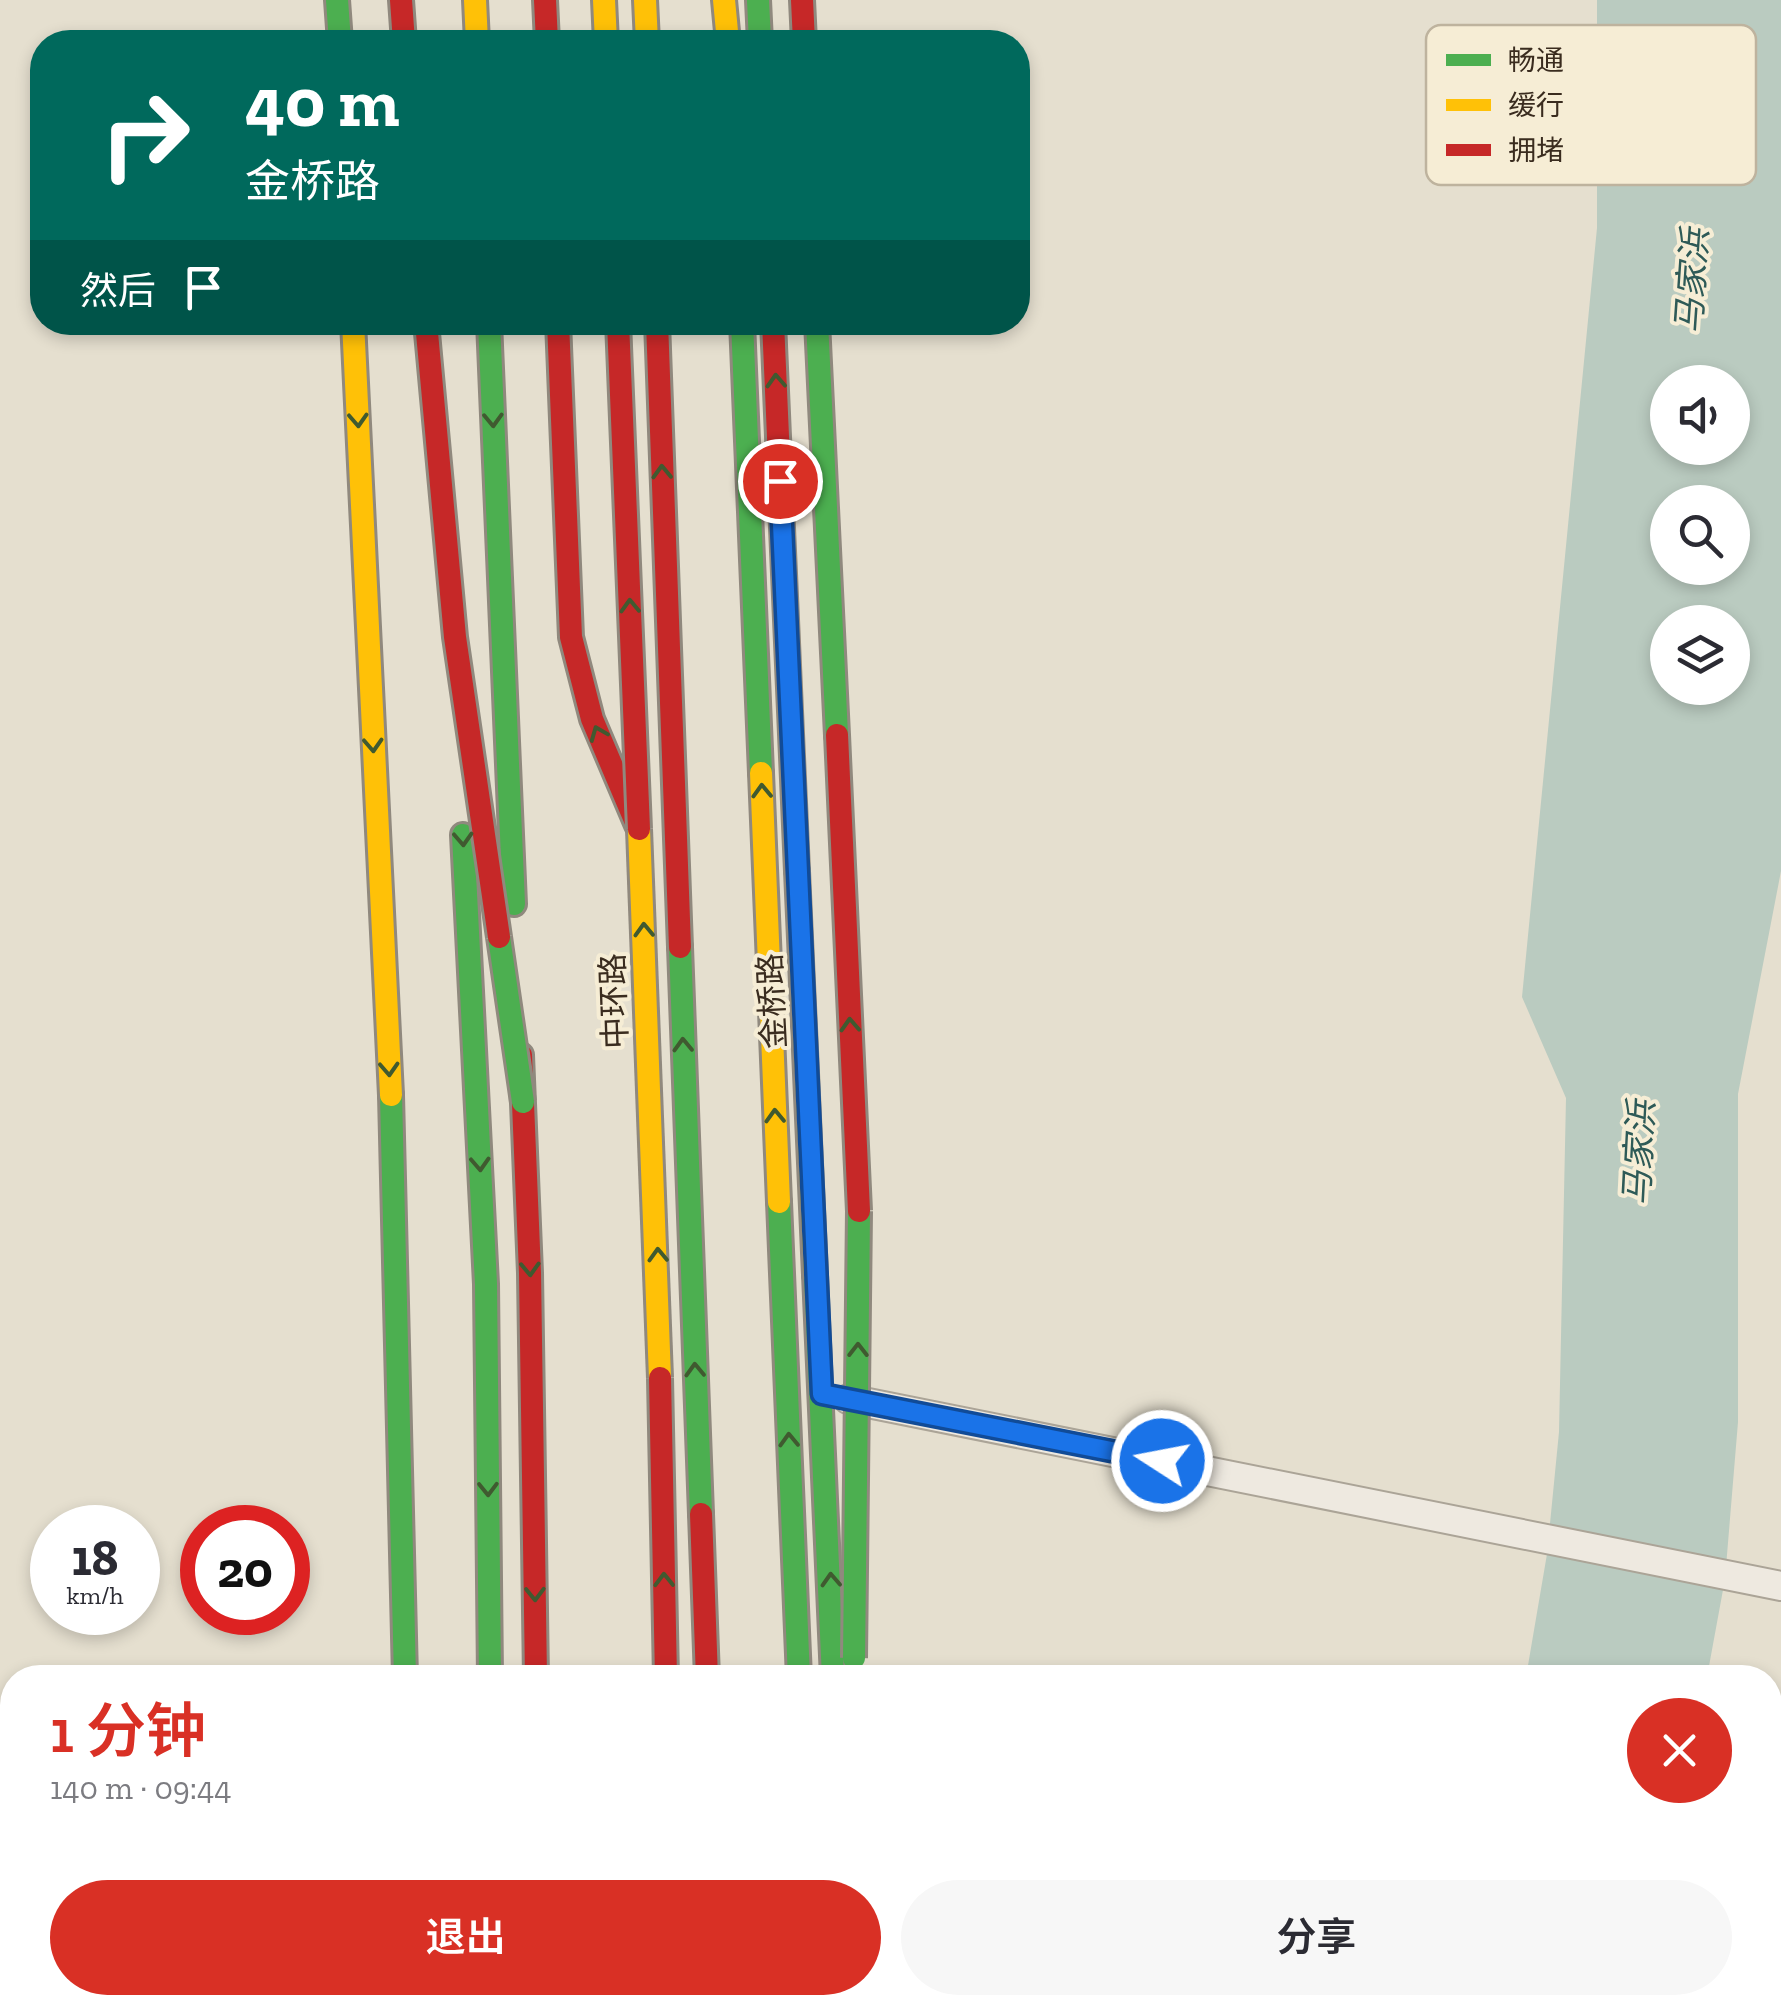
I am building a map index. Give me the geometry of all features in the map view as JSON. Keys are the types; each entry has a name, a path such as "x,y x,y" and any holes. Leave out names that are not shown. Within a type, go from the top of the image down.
{"main road":[{"path":"338,0 339,30"},
{"path":"401,0 403,30"},
{"path":"421,0 422,30"},
{"path":"475,0 476,30"},
{"path":"545,0 546,30"},
{"path":"604,0 605,30"},
{"path":"645,0 646,30"},
{"path":"724,0 727,30"},
{"path":"758,0 759,30"},
{"path":"802,0 803,30"},
{"path":"354,335 392,1124 405,1665"},
{"path":"427,335 455,637 522,1102"},
{"path":"438,335 486,1284 490,1665"},
{"path":"490,335 530,1273 536,1665"},
{"path":"559,335 571,637 592,719 678,919"},
{"name":"中环路","path":"619,335 658,1273 666,1665"},
{"path":"656,335 707,1665"},
{"path":"743,335 799,1665"},
{"name":"金桥路","path":"774,335 832,1665"},
{"path":"818,335 859,1213 852,1665"}],"lane":[{"path":"822,1394 1500,1527 1778,1586"}],"water":[{"name":"马家浜","path":"1597,0 1781,0 1781,871 1738,1094 1738,1422 1725,1579 1709,1665 1528,1665 1547,1554 1559,1432 1566,1098 1522,997 1597,228 1597,185 1756,185 1756,25 1597,25"}],"traffic: fast":[{"path":"337,0 339,30"},
{"path":"758,0 759,30"},
{"path":"490,335 514,904"},
{"path":"743,335 761,773"},
{"path":"818,335 837,735"},
{"path":"463,835 486,1284 490,1665"},
{"path":"499,937 523,1102"},
{"path":"680,947 701,1514"},
{"path":"391,1095 405,1665"},
{"path":"779,1202 798,1665"},
{"path":"854,1658 859,1211"},
{"path":"815,1275 832,1665"}],"traffic: slow":[{"path":"475,0 476,30"},
{"path":"604,0 605,30"},
{"path":"645,0 646,30"},
{"path":"724,0 727,30"},
{"path":"354,335 391,1095"},
{"path":"761,773 779,1202"},
{"path":"639,829 660,1378"},
{"path":"797,871 815,1275"}],"traffic: jam":[{"path":"401,0 403,30"},
{"path":"545,0 546,30"},
{"path":"802,0 803,30"},
{"path":"427,335 455,637 499,937"},
{"path":"559,335 571,637 592,719 637,825"},
{"path":"619,335 639,829"},
{"path":"657,335 680,947"},
{"path":"774,335 797,871"},
{"path":"837,735 859,1211"},
{"path":"521,1055 530,1273 536,1665"},
{"path":"660,1378 666,1665"},
{"path":"701,1514 707,1665"}],"route":[{"path":"780,481 822,1394 1162,1461"}]}
